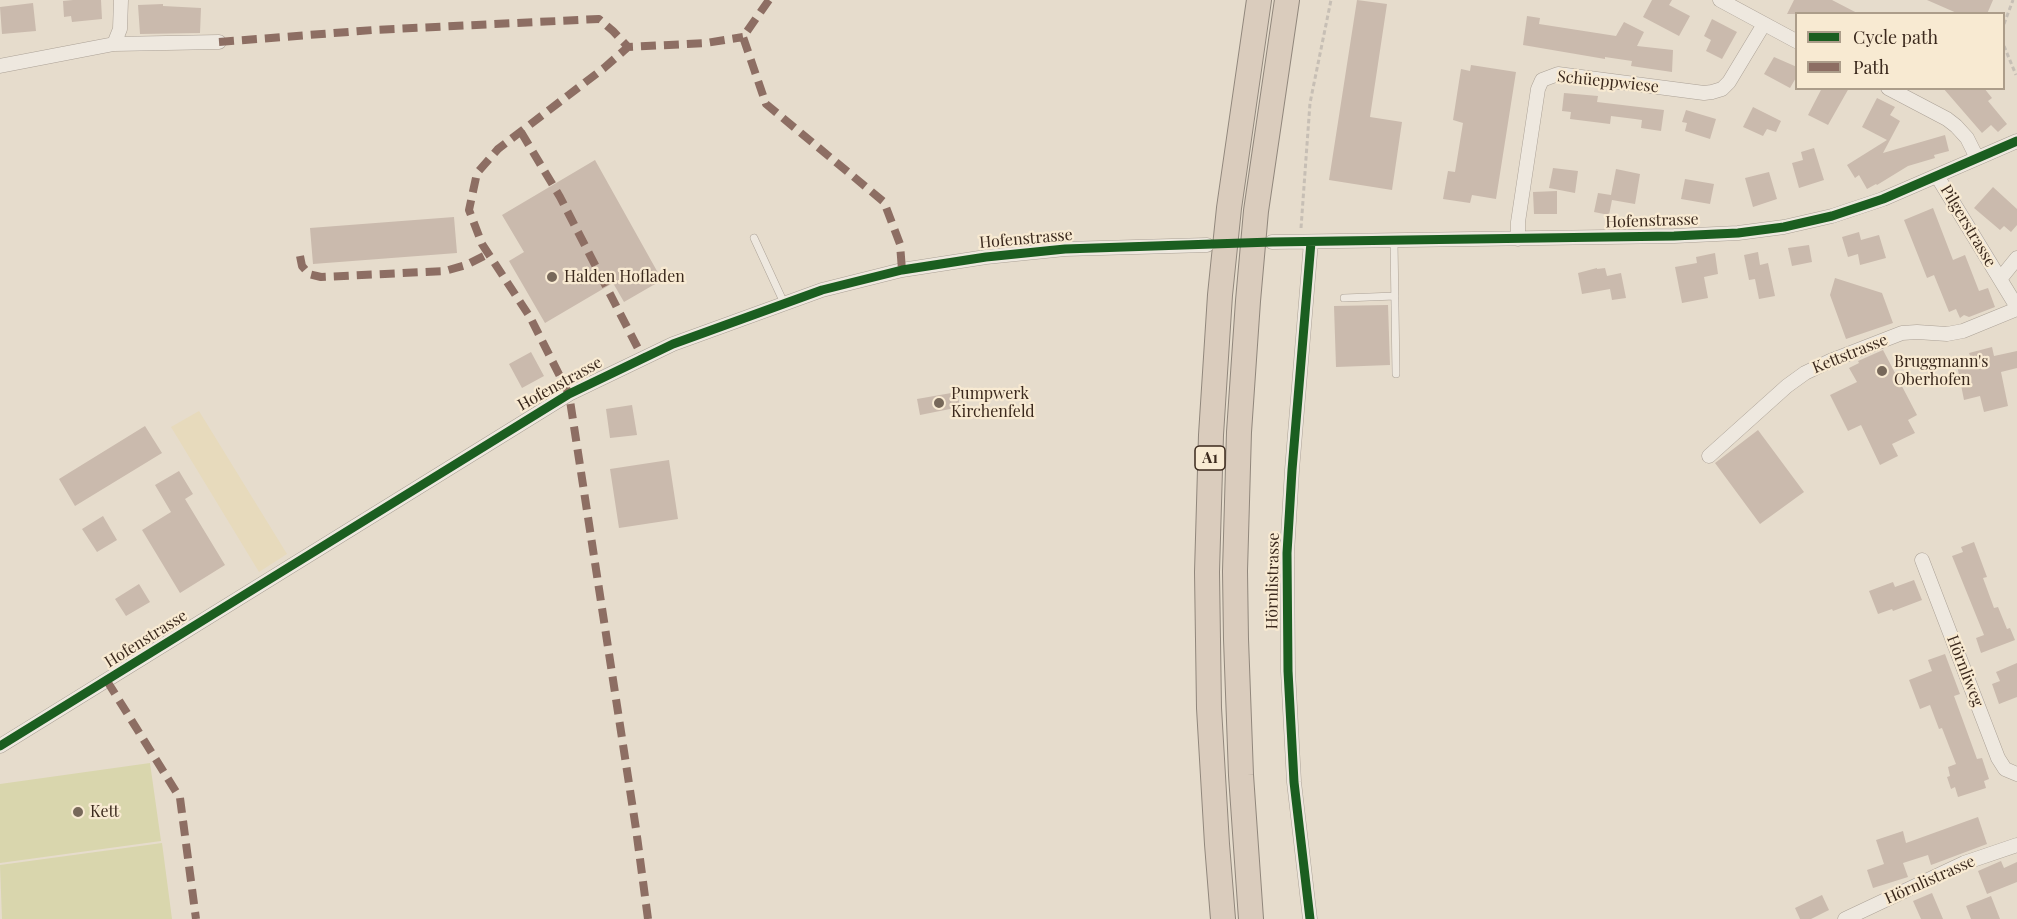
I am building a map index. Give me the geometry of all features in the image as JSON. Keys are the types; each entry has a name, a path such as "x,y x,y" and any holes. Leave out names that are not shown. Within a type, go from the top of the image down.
{"highway":[{"name":"A1","path":"1223,919 1209,697 1207,572 1211,435 1220,295 1229,208 1259,0"},
{"name":"A1","path":"1251,919 1240,775 1238,707 1235,571 1238,455 1256,211 1287,0"}],"street":[{"path":"114,44 120,29 121,0"},
{"path":"1720,0 1795,40"},
{"name":"Schüeppwiese","path":"1518,239 1524,177 1538,89 1542,80 1558,74 1704,93 1712,92 1722,89 1729,82 1764,24"},
{"path":"0,66 114,44 219,42"},
{"path":"1892,90 1956,126 1967,138 1977,158"},
{"name":"Hofenstrasse","path":"1272,242 1685,236 1738,233 1784,227 1832,216 1883,199 2017,141"},
{"name":"Pilgerstrasse","path":"1937,176 2017,308"},
{"name":"Hörnlistrasse","path":"1306,242 1287,553 1288,671 1294,782 1310,919"},
{"name":"Hofenstrasse","path":"0,746 569,394 673,344 822,290 902,270 946,262 1065,249 1207,245"},
{"path":"2000,279 2017,258"},
{"name":"Kettstrasse","path":"1709,456 1787,386 1805,373 1902,333 1947,334 1963,331 2017,308"},
{"name":"Hörnliweg","path":"1922,560 1998,758 2005,769 2017,774"},
{"name":"Hörnlistrasse","path":"1845,919 1964,863 2017,845"}],"lane":[{"path":"754,238 784,303"},
{"path":"1394,242 1396,374"},
{"path":"1344,298 1395,296"}],"path":[{"path":"1306,242 1303,189 1310,103 1331,0"},
{"path":"2005,21 2013,0"},
{"path":"2005,48 2016,75"}],"shaded area":[{"path":"199,411 287,554 259,572 171,427"},
{"name":"Kett","path":"150,763 161,841 0,863 0,784"},
{"name":"Kett","path":"162,843 172,919 2,919 0,865"}],"building":[{"path":"101,0 102,19 72,22 71,16 64,17 63,1"},
{"path":"1357,0 1387,4 1370,117 1402,122 1392,190 1329,180"},
{"path":"1652,0 1672,0 1669,5 1690,16 1679,36 1643,17"},
{"path":"1794,0 1832,0 1855,12 1795,12 1795,14 1787,14"},
{"path":"1927,0 1993,0 1988,12 1954,12"},
{"path":"33,3 36,31 2,34 0,7"},
{"path":"163,4 163,6 201,8 200,33 140,34 138,5"},
{"path":"1527,16 1540,18 1539,24 1616,36 1624,22 1644,32 1637,46 1673,50 1672,72 1631,66 1632,61 1605,57 1605,59 1523,45"},
{"path":"1712,19 1737,32 1722,59 1706,51 1711,40 1704,36"},
{"path":"1774,57 1795,66 1795,79 1790,88 1764,74"},
{"path":"1471,65 1516,72 1496,199 1472,195 1470,203 1443,199 1448,171 1455,172 1463,123 1453,120 1461,69 1470,71"},
{"path":"1821,90 1848,90 1828,125 1808,115"},
{"path":"1945,90 1986,90 1992,98 1988,101 2007,124 1998,132 1991,125 1982,133"},
{"path":"1564,93 1598,96 1597,102 1664,110 1661,131 1641,128 1642,120 1635,119 1611,116 1610,124 1570,119 1571,112 1562,111"},
{"path":"1877,98 1895,107 1890,115 1900,121 1883,153 1945,135 1949,151 1908,166 1867,189 1859,175 1855,178 1847,165 1887,140 1862,127"},
{"path":"1753,107 1781,121 1776,132 1767,129 1763,136 1743,127"},
{"path":"1686,110 1716,119 1710,139 1685,131 1687,123 1682,122"},
{"path":"1814,148 1824,180 1799,188 1792,163 1803,160 1801,152"},
{"path":"595,160 662,280 624,302 613,283 545,323 509,261 524,252 502,215"},
{"path":"1553,168 1578,171 1575,193 1549,188"},
{"path":"1616,169 1640,174 1635,204 1612,200 1609,215 1594,212 1598,193 1611,195"},
{"path":"1769,172 1777,199 1753,207 1745,178"},
{"path":"1685,179 1714,184 1710,204 1681,199"},
{"path":"1993,187 2017,209 2017,225 2011,232 2004,226 2000,230 1974,208"},
{"path":"1557,191 1557,214 1534,214 1533,192"},
{"path":"1933,208 1953,260 1965,255 1979,291 1988,288 1995,307 1960,318 1956,309 1949,312 1934,275 1927,278 1904,220"},
{"path":"454,217 457,253 313,264 310,228"},
{"path":"1859,232 1861,240 1879,235 1886,258 1860,265 1858,254 1848,257 1842,237"},
{"path":"1809,245 1812,262 1792,266 1788,248"},
{"path":"1758,252 1760,265 1768,263 1775,296 1759,299 1755,279 1749,280 1744,255"},
{"path":"1715,253 1718,274 1704,277 1708,298 1682,303 1675,267 1697,263 1696,257"},
{"path":"1605,268 1607,276 1621,273 1626,298 1612,300 1610,289 1582,294 1578,273"},
{"path":"1835,278 1882,293 1893,323 1846,339 1830,295"},
{"path":"1388,305 1390,365 1336,367 1334,306"},
{"path":"1992,347 1994,356 2017,351 2017,368 2001,372 2008,406 1984,412 1980,396 1964,400 1956,360 1970,356 1969,353"},
{"path":"1883,350 1917,415 1908,420 1915,433 1892,444 1898,456 1880,465 1861,425 1848,431 1830,395 1857,382 1849,368 1859,363 1858,361"},
{"path":"531,352 544,376 522,388 509,364"},
{"name":"Pumpwerk Kirchenfeld","path":"957,392 960,407 920,415 917,399"},
{"path":"632,405 637,435 610,438 606,409"},
{"path":"145,426 162,453 75,506 59,479"},
{"path":"1758,430 1804,492 1760,524 1715,463"},
{"path":"669,460 678,519 619,528 610,469"},
{"path":"179,471 193,494 185,499 225,565 180,593 142,530 171,512 155,485"},
{"path":"103,516 117,540 97,552 82,529"},
{"path":"1974,542 1987,577 1983,578 1994,608 1998,607 2007,629 2010,628 2015,640 1981,653 1976,638 1984,635 1952,556 1963,552 1961,547"},
{"path":"1914,580 1922,600 1878,614 1869,591 1893,582 1895,587"},
{"path":"139,584 150,602 126,616 115,599"},
{"path":"1945,654 1960,694 1954,696 1977,759 1982,758 1989,779 1984,781 1986,788 1958,797 1955,787 1951,789 1947,777 1950,776 1948,767 1956,764 1942,728 1939,729 1930,705 1920,709 1909,680 1932,671 1928,660"},
{"path":"2017,663 2017,697 1999,704 1992,684 2000,681 1996,672"},
{"path":"1978,817 1987,844 1931,865 1928,855 1903,863 1908,877 1873,888 1867,870 1884,864 1876,840 1903,831 1906,843"},
{"path":"2001,861 2004,868 2017,862 2017,882 1987,894 1978,871"},
{"path":"1932,893 1943,919 1921,919 1913,901"},
{"path":"1822,895 1829,910 1811,919 1800,919 1795,908"},
{"path":"1991,896 2000,919 1971,919 1966,906"}],"marked path":[{"path":"769,0 743,37 766,104 884,202 900,244 902,270"},
{"path":"219,42 373,30 599,19 628,47"},
{"path":"648,919 569,394 530,317 482,244 469,210 477,173 498,149 628,47 706,43 743,37"},
{"path":"521,132 560,197 643,358"},
{"path":"300,256 302,266 309,274 321,277 445,271 466,265 488,254"},
{"path":"107,681 180,798 196,919"}],"cycle path":[{"path":"0,746 569,394 673,344 822,290 902,270 986,257 1065,249 1272,242 1738,233 1784,227 1832,216 1883,199 2017,141"},
{"path":"1310,919 1294,782 1288,671 1287,553 1311,242"}],"place":[{"name":"Halden Hofladen","path":"552,277"},
{"name":"Bruggmann's Oberhofen","path":"1882,371"},
{"name":"Pumpwerk Kirchenfeld","path":"939,403"},
{"name":"Kett","path":"78,812"}]}
